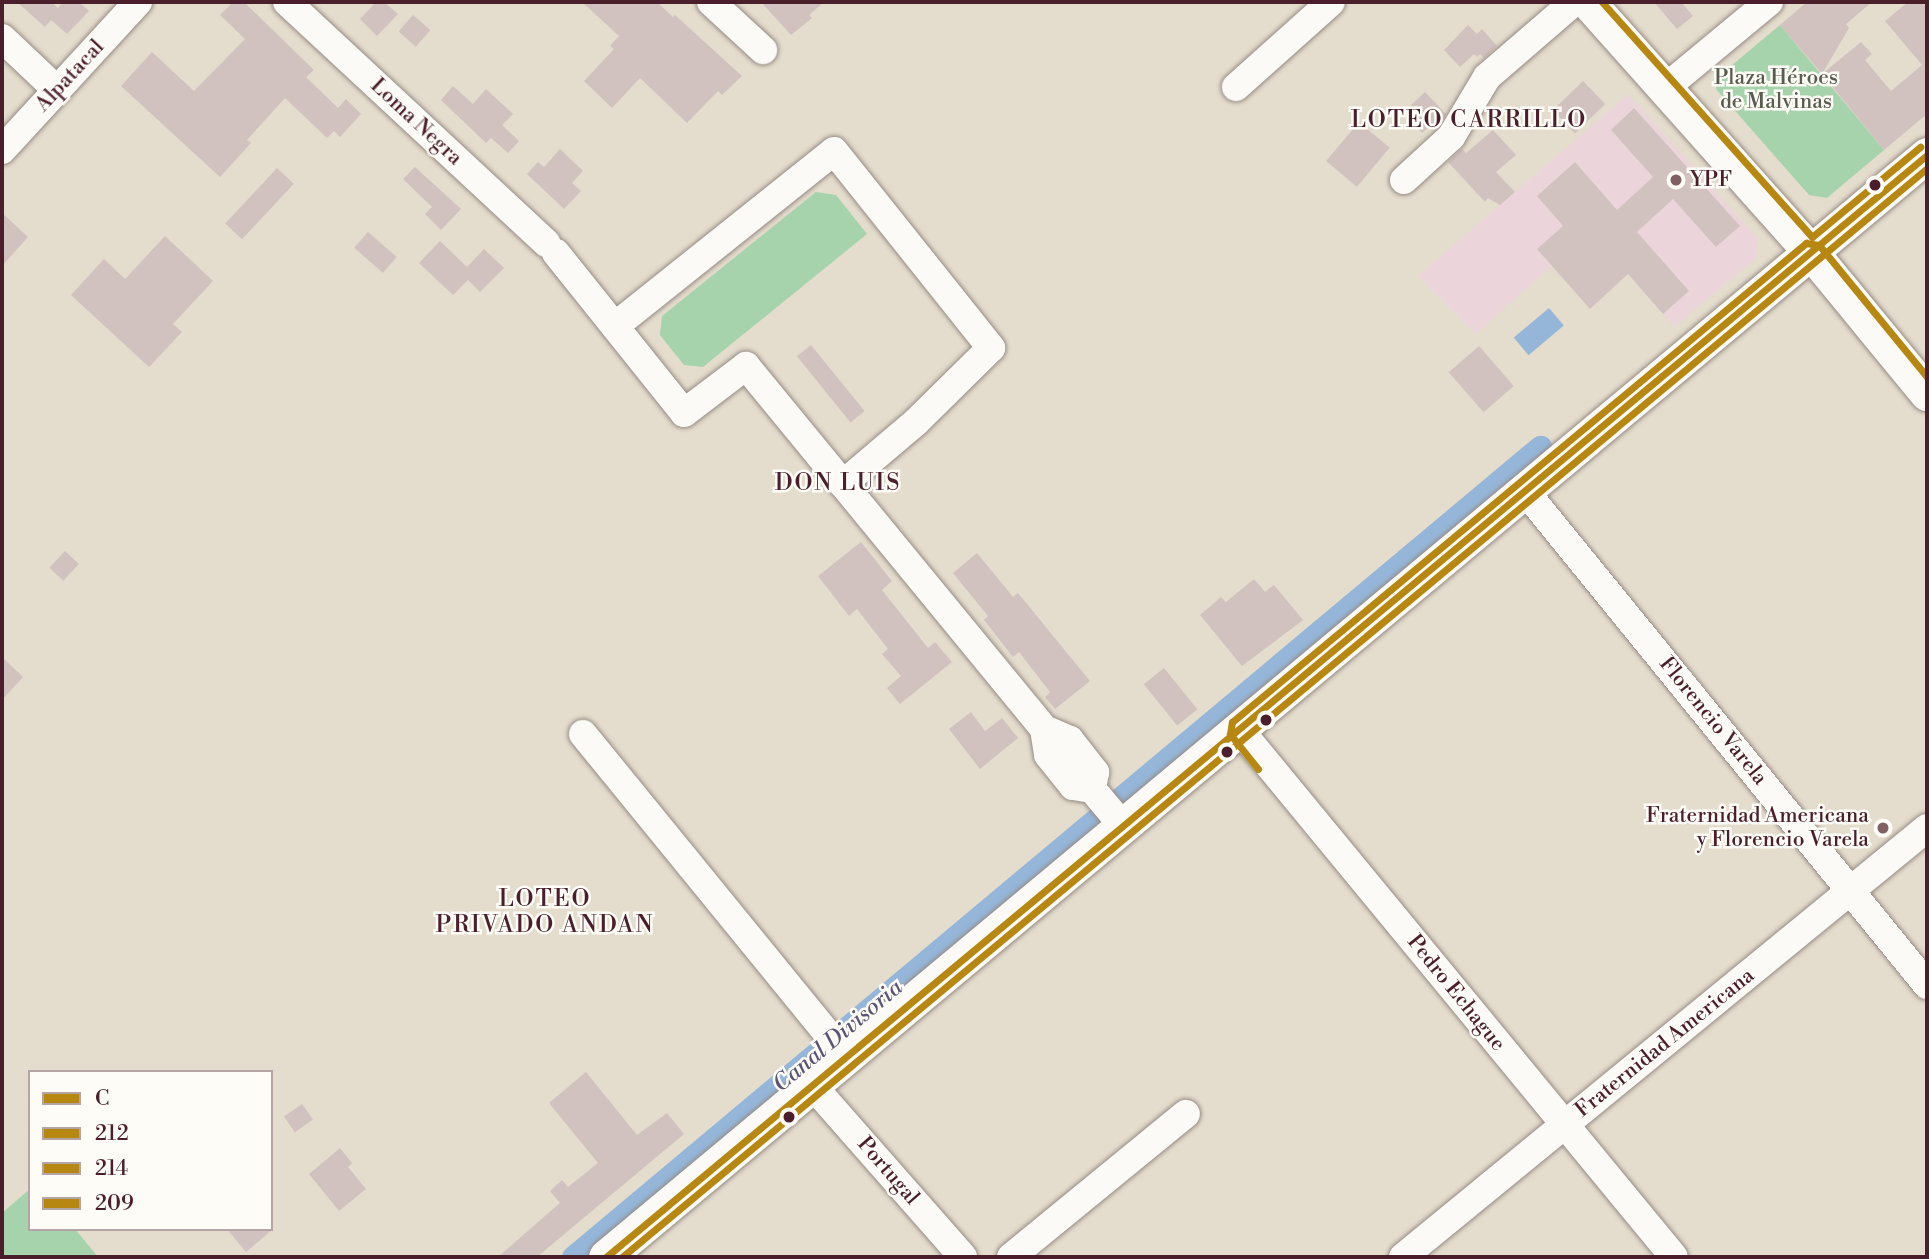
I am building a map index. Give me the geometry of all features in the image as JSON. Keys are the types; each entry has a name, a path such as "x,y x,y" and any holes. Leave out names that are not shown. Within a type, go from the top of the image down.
{"main road":[{"path":"1588,2 1811,252 1927,393"},
{"path":"606,1257 1927,155"}],"street":[{"name":"Alpatacal","path":"2,150 138,2"},
{"name":"Loma Negra","path":"287,2 551,248 684,413 746,366 843,484"},
{"path":"711,2 763,50"},
{"path":"1236,87 1331,2"},
{"path":"1404,180 1451,137 1488,77 1574,2"},
{"path":"1665,88 1769,2"},
{"path":"2,38 57,90"},
{"path":"615,326 834,151 991,348 916,422 843,484 1044,729 1048,755 1073,786 1093,789 1123,826"},
{"name":"Florencio Varela","path":"1525,491 1927,985"},
{"name":"Pedro Echague","path":"1239,729 1674,1257"},
{"path":"583,734 846,1057"},
{"name":"Fraternidad Americana","path":"1403,1257 1927,828"},
{"name":"Portugal","path":"812,1085 963,1257"},
{"path":"1011,1257 1186,1114"}],"shaded area":[{"path":"1628,94 1758,239 1756,258 1674,327 1590,231 1476,334 1418,276"}],"green space":[{"name":"Plaza Héroes de Malvinas","path":"1780,25 1884,150 1827,198 1809,195 1716,89 1719,76"},
{"path":"816,192 836,195 867,234 703,367 684,365 660,335 662,316"},
{"path":"28,1191 28,1231 77,1231 98,1257 2,1257 2,1213"}],"water":[{"path":"1549,308 1564,326 1529,355 1514,338"}],"building":[{"path":"17,2 51,2 58,8 63,2 79,2 89,11 67,34 51,20 45,27"},
{"path":"233,2 244,2 314,70 306,77 338,108 346,99 361,114 340,137 334,131 327,138 285,98 247,140 251,143 220,177 121,86 152,52 194,91 245,39 220,15"},
{"path":"376,2 384,2 398,14 377,36 360,19"},
{"path":"582,2 657,2 742,76 722,95 718,91 687,123 640,78 612,108 584,81 614,49 610,46 619,36"},
{"path":"761,2 824,2 809,15 812,18 791,35"},
{"path":"1654,2 1681,2 1693,16 1677,29"},
{"path":"1807,2 1872,2 1846,24 1849,28 1822,74 1780,25"},
{"path":"1908,2 1922,2 1927,8 1927,114 1884,150 1822,74 1861,42 1872,54 1865,60 1891,91 1922,65 1885,21"},
{"path":"413,15 430,30 416,47 399,32"},
{"path":"1468,25 1477,34 1482,29 1497,46 1484,58 1480,54 1477,57 1474,54 1460,67 1444,50"},
{"path":"1583,81 1605,104 1575,133 1553,110"},
{"path":"453,86 473,104 486,89 513,114 502,125 519,141 508,153 491,138 486,143 441,100"},
{"path":"1425,92 1446,114 1432,131 1429,127 1422,133 1408,117 1414,111 1410,106"},
{"path":"1634,108 1740,226 1716,247 1673,199 1637,232 1689,291 1663,314 1628,274 1590,309 1537,249 1563,226 1537,196 1575,162 1617,210 1653,177 1611,130"},
{"path":"1359,122 1390,148 1357,187 1326,161"},
{"path":"1493,130 1516,155 1496,172 1515,192 1500,205 1488,198 1485,202 1448,162 1462,149 1466,153"},
{"path":"560,149 583,171 572,183 581,191 564,209 527,174 538,162 544,167"},
{"path":"415,167 461,209 441,230 425,214 432,207 403,179"},
{"path":"277,168 294,184 242,239 225,224"},
{"path":"2,213 28,237 2,266"},
{"path":"368,232 397,257 383,273 354,248"},
{"path":"165,236 213,281 173,324 182,332 149,367 71,295 104,259 125,279"},
{"path":"440,241 467,267 484,249 504,268 480,292 468,280 453,295 419,263"},
{"path":"811,345 864,411 851,422 797,356"},
{"path":"1479,346 1514,386 1484,412 1449,372"},
{"path":"861,542 892,581 882,590 928,648 935,642 952,662 900,704 887,688 901,676 882,654 888,649 857,609 849,616 818,576"},
{"path":"65,551 79,564 63,581 49,568"},
{"path":"977,553 1013,597 1018,593 1090,681 1055,709 1045,697 1050,692 1019,652 1013,657 984,620 988,616 953,573"},
{"path":"1254,579 1265,592 1274,585 1303,620 1242,666 1200,615 1221,597 1226,602"},
{"path":"2,657 23,677 2,700"},
{"path":"1164,668 1197,709 1177,726 1144,684"},
{"path":"971,712 985,731 1002,718 1018,738 980,769 949,729"},
{"path":"586,1072 637,1135 667,1113 684,1134 537,1257 498,1257 560,1203 550,1191 562,1180 568,1187 598,1163 549,1103"},
{"path":"302,1104 313,1120 295,1132 284,1117"},
{"path":"340,1148 352,1163 348,1167 366,1189 339,1211 309,1174"},
{"path":"229,1231 271,1231 246,1252"}],"waterway":[{"name":"Canal Divisoria","path":"1117,801 1540,447"},
{"name":"Canal Divisoria","path":"573,1257 1102,814"}],"transit line":[{"name":"209","path":"1602,2 1812,237 1920,147"},
{"name":"C","path":"606,1257 1927,155"},
{"name":"212","path":"622,1257 1927,168"},
{"name":"214","path":"1258,769 1230,734 1232,722 1806,243 1819,245 1927,377"}],"place":[{"name":"YPF","path":"1676,180"},
{"name":"Fraternidad Americana y Florencio Varela","path":"1883,828"}],"district":[{"name":"LOTEO CARRILLO","path":"1469,120"},
{"name":"DON LUIS","path":"838,483"},
{"name":"LOTEO PRIVADO ANDAN","path":"545,912"}]}
